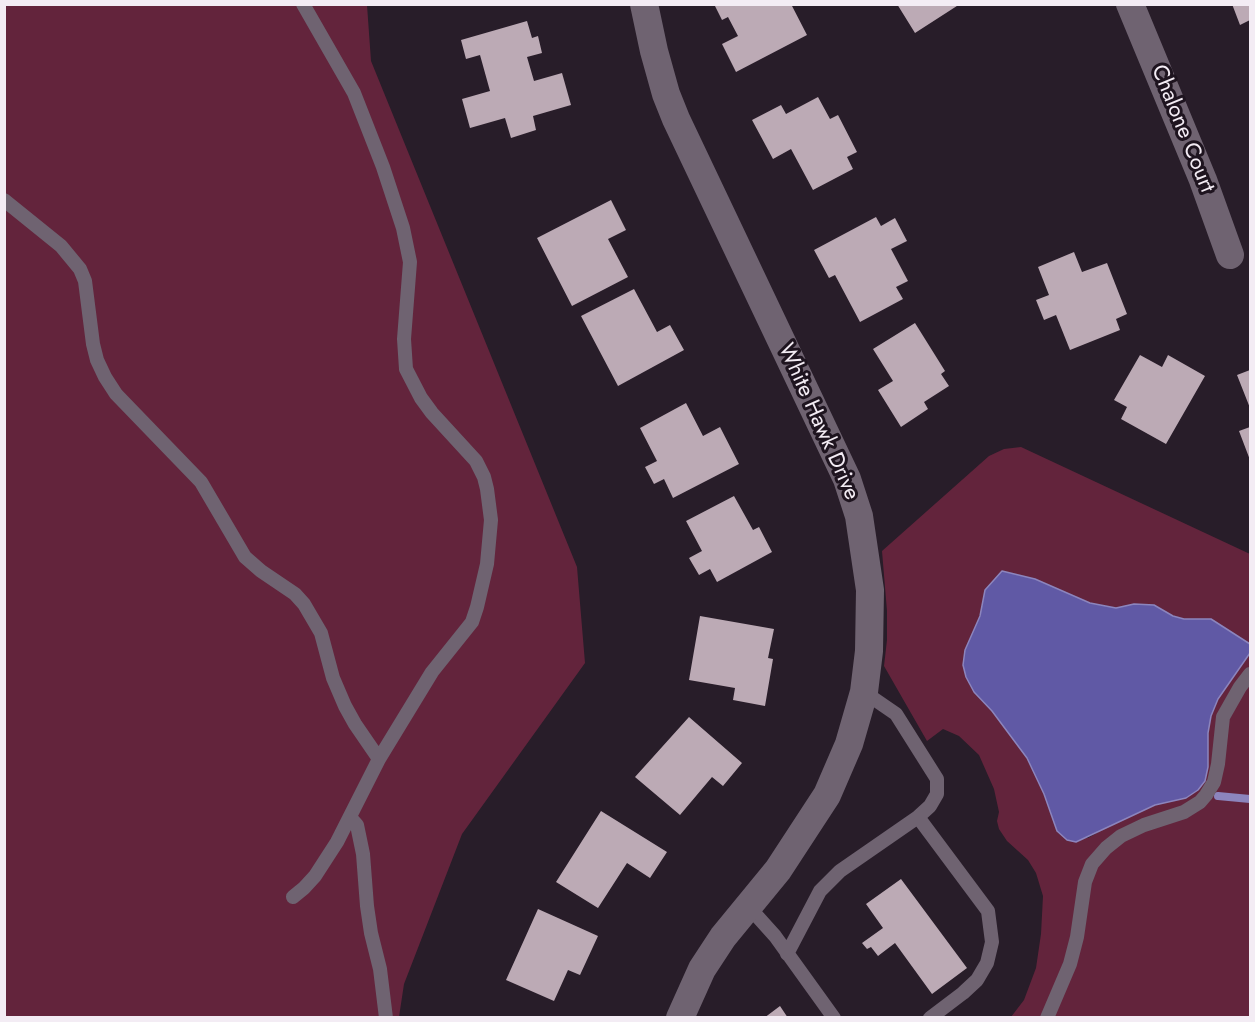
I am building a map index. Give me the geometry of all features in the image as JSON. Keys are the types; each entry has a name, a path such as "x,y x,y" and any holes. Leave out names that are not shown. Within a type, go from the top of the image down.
{"street":[{"name":"White Hawk Drive","path":"644,4 654,51 666,94 676,119 828,437 850,488 859,516 870,590 869,651 864,692 849,744 827,795 778,870 723,937 702,969 680,1017"},
{"name":"Chalone Court","path":"1130,4 1199,170 1230,255"}],"lane":[{"path":"293,897 315,876 351,817 379,759 432,672 472,622 487,564 491,520 484,477 476,461 432,413 421,398 406,369 404,339 410,262 403,228 358,102 303,4"},
{"path":"4,200 61,246 80,269 85,281 93,344 105,377 116,394 201,482 245,557 295,594 304,604 321,633 333,678 345,706 379,759"},
{"path":"1047,1017 1070,964 1077,936 1085,882 1092,864 1121,836 1144,825 1184,812 1200,802 1206,795 1214,782 1218,764 1223,717 1240,687 1251,674"},
{"path":"788,954 820,891 840,871 918,817 930,806 937,794 937,779 896,714 864,692"},
{"path":"351,817 357,825 363,854 367,906 380,969 386,1017"},
{"path":"918,817 988,911 992,942 987,963 977,980 930,1017"},
{"path":"748,906 775,936 834,1017"}],"shaded area":[{"path":"5,5 367,5 371,61 577,567 585,663 462,834 404,984 399,1017 5,1018"},
{"path":"1021,447 1250,554 1250,644 1211,619 1184,619 1173,616 1154,605 1134,604 1116,608 1090,603 1035,579 1002,571 985,590 980,616 974,630 974,692 992,711 1027,758 1044,794 1057,831 1088,838 1155,805 1186,798 1208,767 1208,733 1211,716 1218,699 1250,653 1250,1017 1011,1017 1024,1000 1036,968 1043,896 1036,873 1028,860 1007,841 999,829 997,821 999,812 994,789 979,755 959,736 943,729 927,741 884,666 887,611 882,551 989,456 1004,449"},
{"path":"1002,571 1035,579 1090,603 1116,608 1134,604 1154,605 1173,616 1184,619 1211,619 1250,644 1250,653 1218,699 1211,716 1208,733 1208,767 1205,781 1198,790 1186,798 1155,805 1076,842 1067,840 1057,831 1044,794 1027,758 992,711 974,692 963,665 965,650 980,616 985,590"}],"building":[{"path":"714,4 791,4 807,35 736,72 722,44 738,36 728,17 722,20"},
{"path":"897,4 960,4 915,33"},
{"path":"1232,4 1250,4 1250,20 1240,25"},
{"path":"527,21 532,38 538,36 542,53 527,57 534,81 562,73 571,105 533,116 536,130 511,138 505,118 470,128 462,99 490,91 480,55 466,59 461,40"},
{"path":"818,97 830,119 838,115 857,152 847,157 853,169 813,190 791,149 773,159 752,120 781,105 786,114"},
{"path":"611,200 626,230 608,239 628,277 572,306 537,238"},
{"path":"876,217 881,226 895,218 907,241 891,249 908,281 896,287 903,299 860,322 835,275 829,278 814,250"},
{"path":"1074,252 1082,272 1107,263 1127,314 1116,319 1120,330 1070,350 1056,315 1044,320 1036,300 1049,295 1038,267"},
{"path":"634,289 657,332 670,325 684,350 618,386 581,316"},
{"path":"915,323 945,371 941,374 949,386 924,402 928,409 901,427 878,390 893,381 873,349"},
{"path":"1140,355 1162,367 1168,355 1205,376 1166,444 1121,419 1127,407 1114,400"},
{"path":"1250,370 1250,408 1237,375"},
{"path":"686,403 703,436 720,427 739,464 673,498 664,479 654,484 645,467 657,461 640,428"},
{"path":"1250,427 1250,460 1239,431"},
{"path":"734,496 753,530 759,527 772,552 717,582 710,569 699,575 689,558 702,551 686,521"},
{"path":"700,616 774,629 768,658 773,659 765,706 733,700 735,688 689,680"},
{"path":"689,717 742,763 723,786 712,777 680,815 635,777"},
{"path":"601,811 667,852 650,878 627,863 598,908 556,882"},
{"path":"901,879 967,968 932,994 895,943 878,956 871,947 867,949 862,943 883,928 866,904"},
{"path":"538,909 598,936 580,975 568,970 554,1001 506,980"},
{"path":"780,1006 788,1018 764,1018"}],"waterway":[{"path":"1218,796 1250,799"}]}
